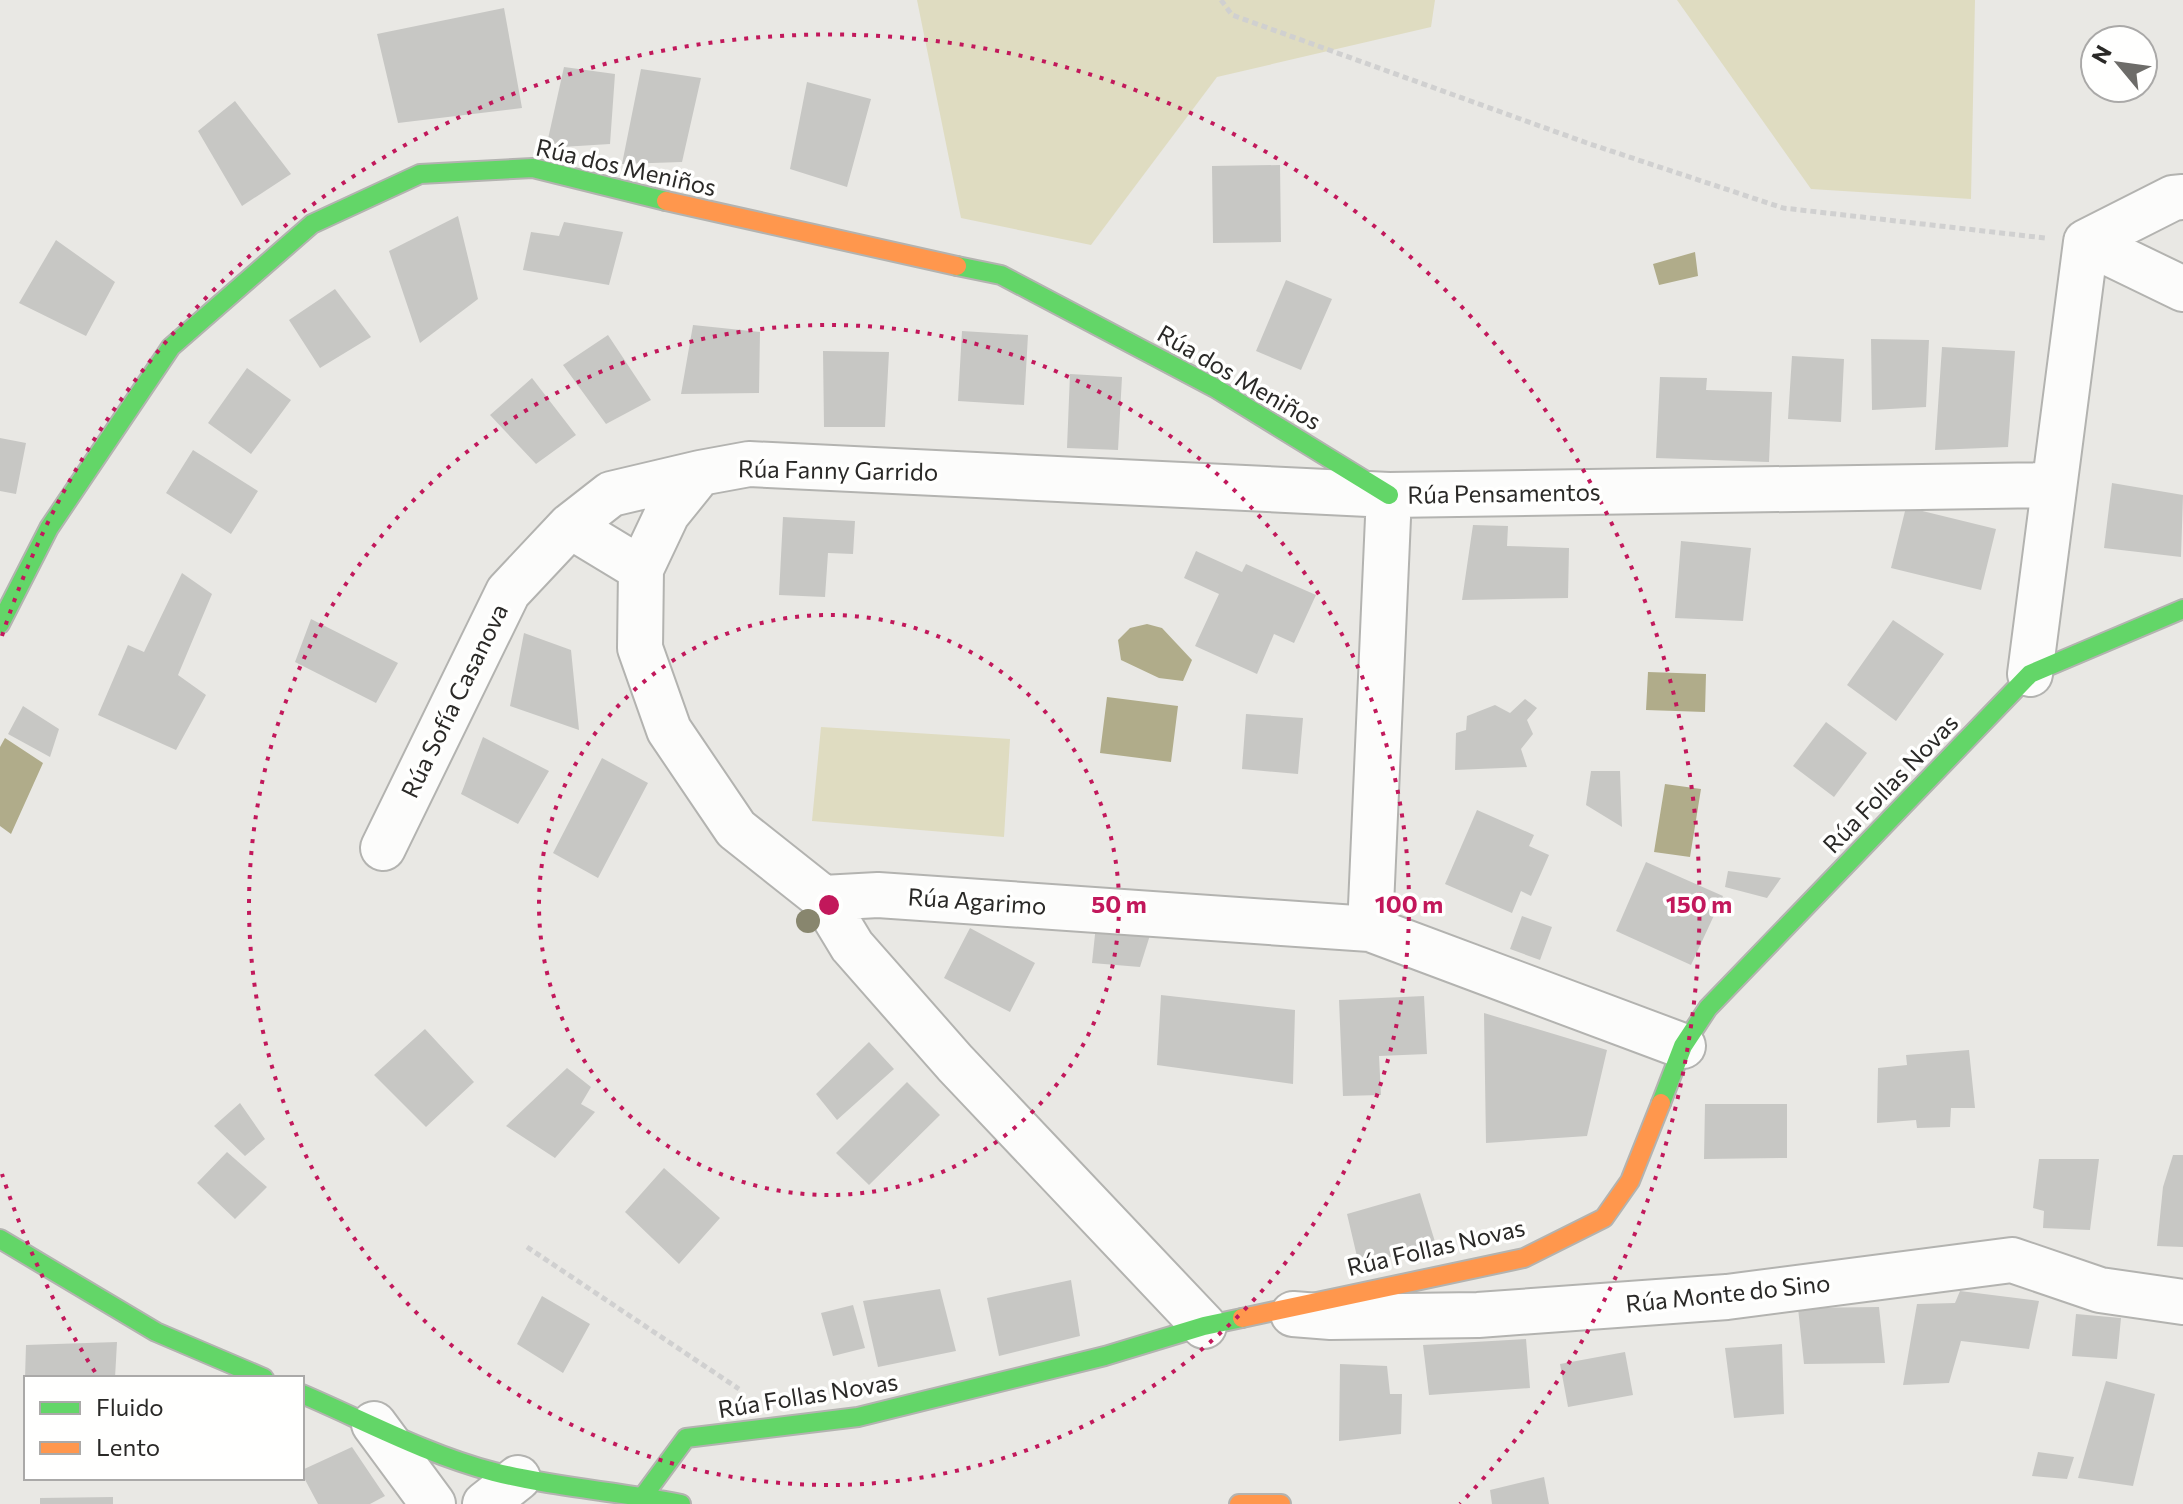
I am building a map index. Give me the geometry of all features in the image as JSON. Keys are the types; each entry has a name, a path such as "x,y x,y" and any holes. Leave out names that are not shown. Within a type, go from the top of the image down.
{"street":[{"name":"Rúa dos Meniños","path":"0,624 49,528 171,347 312,224 420,174 533,168 745,220 1001,275 1215,388 1389,495"},
{"path":"2086,242 2173,198 2183,197"},
{"path":"2086,242 2183,289"},
{"path":"2030,674 2086,242"},
{"name":"Rúa Fanny Garrido","path":"700,473 749,464 1389,495"},
{"path":"700,473 667,514 641,569 640,648 669,730 736,829 823,898 852,946 955,1063 1204,1326"},
{"name":"Rúa Sofía Casanova","path":"383,848 508,592 570,526 611,494 700,473"},
{"name":"Rúa Pensamentos","path":"1370,929 1389,495 2054,485"},
{"path":"570,526 641,569"},
{"name":"Rúa Follas Novas","path":"644,1495 686,1438 858,1417 1105,1356 1204,1326 1524,1258 1604,1218 1630,1181 1683,1046 1708,1008 2030,674 2183,609"},
{"name":"Rúa Agarimo","path":"823,898 878,895 1370,929 1683,1046"},
{"path":"0,1239 156,1332 259,1376"},
{"name":"Rúa Monte do Sino","path":"1267,1311 1331,1317 1478,1315 1727,1297 2012,1260 2100,1290 2183,1302"},
{"path":"304,1395 442,1455 502,1491 644,1495 681,1504"},
{"path":"374,1424 433,1504"},
{"path":"1239,1504 1281,1504"}],"path":[{"path":"1221,0 1232,15 1587,143 1783,208 2086,242"},
{"path":"527,1247 743,1391"}],"shaded area":[{"path":"917,0 1435,0 1431,27 1217,77 1091,245 961,218"},
{"path":"1677,0 1975,0 1971,199 1811,189"},
{"path":"1695,252 1698,276 1659,285 1653,264"},
{"path":"1147,624 1162,628 1192,660 1183,681 1159,678 1121,660 1118,640 1130,628"},
{"path":"1648,672 1706,674 1705,712 1646,710"},
{"path":"1107,697 1178,706 1171,762 1100,753"},
{"path":"821,727 1010,739 1004,837 812,821"},
{"path":"5,738 43,763 11,834 0,826 0,747"},
{"path":"1665,784 1701,789 1690,857 1654,852"}],"building":[{"path":"504,8 522,108 398,123 377,34"},
{"path":"564,67 615,74 610,144 546,148"},
{"path":"641,69 701,78 682,162 622,164"},
{"path":"807,82 871,99 847,187 790,169"},
{"path":"235,101 291,174 242,206 198,131"},
{"path":"1280,165 1281,242 1213,243 1212,166"},
{"path":"458,216 478,299 420,343 389,251"},
{"path":"564,222 623,232 609,285 523,270 531,232 559,236"},
{"path":"56,240 115,282 86,336 19,303"},
{"path":"1286,280 1332,299 1301,370 1256,351"},
{"path":"335,289 371,337 320,368 289,320"},
{"path":"693,325 760,332 759,393 681,394"},
{"path":"962,331 1028,335 1024,405 958,401"},
{"path":"608,335 651,400 606,424 563,365"},
{"path":"1871,339 1929,340 1926,407 1872,410"},
{"path":"1942,347 2015,351 2008,447 1935,450"},
{"path":"823,351 889,352 885,427 824,427"},
{"path":"1792,356 1844,359 1841,422 1788,419"},
{"path":"247,368 291,400 251,454 208,423"},
{"path":"1070,374 1122,377 1118,450 1067,448"},
{"path":"1660,377 1707,378 1706,390 1772,392 1769,462 1656,458"},
{"path":"532,378 576,435 536,464 490,415"},
{"path":"0,438 26,443 16,494 0,491"},
{"path":"193,450 258,491 231,534 166,493"},
{"path":"2112,483 2183,495 2181,557 2104,548"},
{"path":"1906,507 1996,529 1981,590 1891,568"},
{"path":"783,517 855,521 853,554 828,553 825,597 779,595"},
{"path":"1473,525 1508,526 1507,546 1569,548 1568,598 1462,600"},
{"path":"1681,541 1751,548 1743,621 1675,618"},
{"path":"1196,551 1242,572 1246,564 1316,595 1294,643 1274,634 1257,674 1195,646 1219,594 1184,578"},
{"path":"182,573 212,594 178,675 206,695 176,750 98,715 128,645 144,652"},
{"path":"311,619 398,663 376,703 295,662"},
{"path":"1893,620 1944,654 1896,721 1847,685"},
{"path":"524,633 571,650 579,730 510,706"},
{"path":"1525,699 1537,708 1527,720 1533,734 1521,749 1527,767 1455,770 1456,733 1466,730 1467,716 1495,705 1510,713"},
{"path":"23,706 59,729 50,757 8,734"},
{"path":"1246,714 1303,718 1298,774 1242,769"},
{"path":"1826,722 1867,753 1834,797 1793,766"},
{"path":"483,737 549,771 518,824 461,794"},
{"path":"602,758 648,783 598,878 553,853"},
{"path":"1591,771 1620,771 1622,827 1586,805"},
{"path":"1477,810 1534,835 1529,846 1549,855 1531,896 1521,891 1512,913 1445,884"},
{"path":"1646,862 1723,896 1691,965 1616,931"},
{"path":"1728,871 1781,878 1767,898 1725,887"},
{"path":"1522,916 1552,927 1540,960 1510,949"},
{"path":"1096,925 1151,932 1140,967 1092,963"},
{"path":"970,928 1035,963 1010,1012 944,978"},
{"path":"1161,995 1295,1010 1293,1084 1157,1065"},
{"path":"1424,996 1427,1054 1379,1056 1381,1095 1343,1096 1339,1000"},
{"path":"1484,1013 1607,1050 1587,1136 1486,1143"},
{"path":"425,1029 474,1082 426,1127 374,1075"},
{"path":"869,1042 894,1069 837,1120 816,1094"},
{"path":"1969,1050 1975,1108 1951,1108 1950,1127 1917,1128 1916,1120 1877,1123 1878,1068 1907,1065 1906,1055"},
{"path":"567,1068 591,1087 581,1104 595,1112 555,1158 506,1126"},
{"path":"907,1082 940,1115 869,1185 836,1153"},
{"path":"240,1103 265,1139 245,1156 214,1126"},
{"path":"1705,1104 1787,1104 1787,1158 1704,1159"},
{"path":"227,1152 267,1187 235,1219 197,1183"},
{"path":"2173,1155 2183,1155 2183,1247 2157,1246 2163,1187"},
{"path":"2039,1159 2099,1159 2090,1230 2043,1228 2044,1211 2033,1208"},
{"path":"664,1168 720,1218 679,1264 625,1212"},
{"path":"1420,1193 1436,1245 1359,1265 1347,1214"},
{"path":"1071,1280 1080,1336 999,1356 987,1298"},
{"path":"940,1289 956,1351 878,1367 863,1301"},
{"path":"1960,1291 2039,1301 2029,1349 1961,1341 1949,1383 1903,1385 1917,1304 1955,1303"},
{"path":"542,1296 590,1324 563,1373 517,1344"},
{"path":"853,1305 865,1348 833,1356 821,1313"},
{"path":"1879,1307 1885,1363 1804,1364 1798,1308"},
{"path":"2076,1314 2121,1318 2117,1359 2072,1356"},
{"path":"1526,1339 1530,1388 1429,1395 1423,1345"},
{"path":"117,1342 115,1376 25,1376 26,1345"},
{"path":"1782,1344 1784,1414 1734,1418 1725,1348"},
{"path":"1625,1352 1633,1395 1568,1407 1560,1364"},
{"path":"1340,1364 1387,1366 1390,1394 1402,1394 1401,1434 1339,1441"},
{"path":"2106,1381 2155,1394 2133,1486 2078,1478"},
{"path":"352,1447 385,1496 370,1504 318,1504 304,1478 304,1469"},
{"path":"2038,1452 2074,1457 2067,1479 2032,1476"},
{"path":"1544,1477 1549,1504 1492,1504 1490,1490"},
{"path":"113,1497 113,1504 40,1504 40,1498"}],"traffic: fast":[{"path":"0,624 49,528 171,347 312,224 420,174 533,168 666,201"},
{"path":"957,266 1001,275 1215,388 1389,495"},
{"path":"1661,1103 1683,1046 1708,1008 2030,674 2183,609"},
{"path":"0,1239 156,1332 259,1376"},
{"path":"644,1495 686,1438 858,1417 1105,1356 1204,1326 1242,1318"},
{"path":"304,1395 469,1465 541,1482 681,1504"}],"traffic: slow":[{"path":"666,201 957,266"},
{"path":"1242,1318 1524,1258 1604,1218 1630,1181 1661,1103"},
{"path":"1239,1504 1281,1504"}]}
